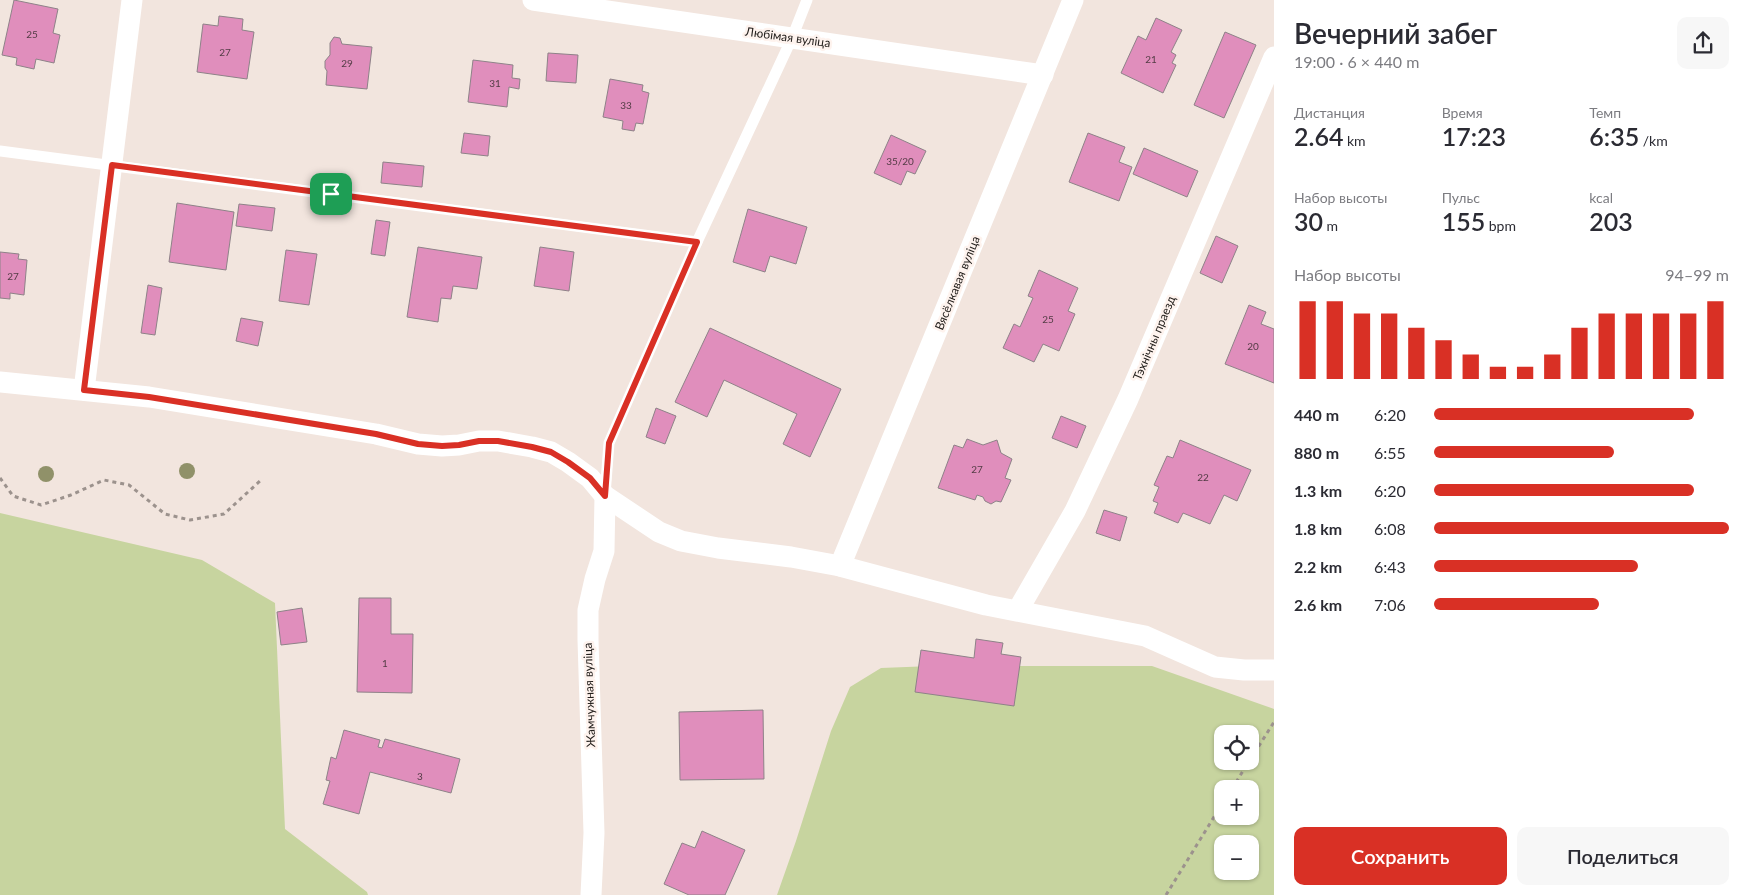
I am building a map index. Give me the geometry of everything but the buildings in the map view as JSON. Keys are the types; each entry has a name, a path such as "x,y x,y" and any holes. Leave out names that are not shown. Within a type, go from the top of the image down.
{"street":[{"path":"84,390 132,0"},
{"name":"Любімая вуліца","path":"533,0 1043,75"},
{"name":"Вясёлкавая вуліца","path":"840,566 1073,0"},
{"name":"Тэхнічны праезд","path":"1018,610 1075,510 1128,399 1274,57"},
{"path":"0,382 149,397 376,434 418,444 442,446 488,441 532,447 551,452 568,462 590,478 605,496 653,528 681,540 732,550 791,557 840,566 986,605 1145,636 1215,667 1244,670 1274,670"},
{"name":"Жамчужная вуліца","path":"590,895 594,833 588,610 604,551 605,496"}],"lane":[{"path":"605,496 609,443 697,242 792,38 807,0"},
{"path":"0,150 697,242"}],"path":[{"path":"0,478 14,496 41,505 71,495 104,480 129,485 165,514 190,520 224,514 260,481"},
{"path":"1259,746 1274,722"},
{"path":"1166,895 1214,817"}],"green space":[{"path":"0,513 202,560 275,603 285,829 367,892 368,895 0,895"},
{"path":"932,666 1152,666 1274,709 1274,895 777,895 831,731 850,687 881,668"}],"route":[{"path":"112,165 331,194 697,242 609,443 605,496 590,478 551,452 514,443 479,441 442,446 418,444 376,434 247,415 149,397 84,390 112,165"}]}
